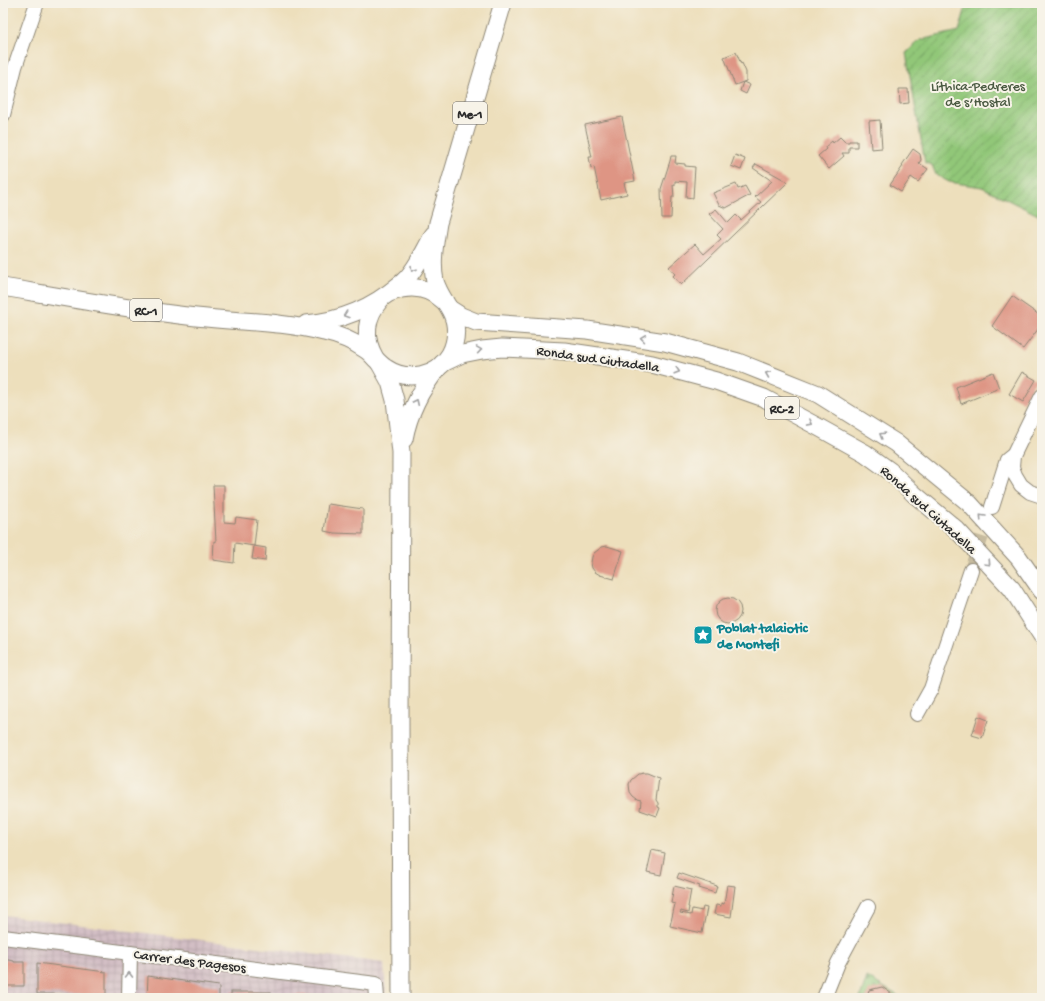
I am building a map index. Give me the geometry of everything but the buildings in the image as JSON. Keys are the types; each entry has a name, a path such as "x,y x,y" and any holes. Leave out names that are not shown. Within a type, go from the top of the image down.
{"main road":[{"name":"Me-1","path":"401,453 406,427 415,402 426,383 450,355 454,344 456,333 455,322 439,292 435,281 434,245 438,223 503,3"},
{"name":"Me-1","path":"401,998 401,453 395,400 390,382 372,353 368,339 368,324 372,311 386,296 408,278 428,244 438,223"},
{"name":"RC-1","path":"3,287 107,305 196,317 290,325 341,337 366,350 378,361"},
{"path":"386,296 405,288 419,288 434,293 447,306"},
{"name":"RC-1","path":"290,325 324,322 357,312 386,296"},
{"name":"Ronda sud Ciutadella","path":"447,306 461,316 476,322 587,330 665,342 738,362 818,394 896,443 969,503 1019,558 1042,591"},
{"name":"Ronda sud Ciutadella","path":"440,366 462,354 482,350 502,348 564,351 652,364 716,382 764,398 865,453 890,471 914,494 956,529 1012,589 1042,636"},
{"path":"378,361 391,371 404,376 419,376 426,374 440,366"}],"street":[{"path":"3,115 15,67 37,3"},
{"path":"1042,396 1013,456 1012,467 1021,486 1030,492 1042,496"},
{"path":"992,507 1007,460 1013,456"},
{"path":"917,714 931,689 971,570"},
{"path":"824,998 838,963 868,907"},
{"name":"Carrer des Pagesos","path":"3,937 130,953 376,991"},
{"path":"129,998 130,953"}],"shaded area":[{"path":"3,915 384,963 386,998 3,998"}],"green space":[{"name":"Líthica-Pedreres de s’Hostal","path":"967,3 1042,3 1042,217 982,187 949,182 936,175 932,165 925,163 906,53 920,40 959,31"},
{"path":"867,977 902,998 860,998"}],"tunnel":[{"path":"971,570 989,514"}],"place":[{"name":"Poblat talaiotic de Montefi","path":"703,635"}]}
